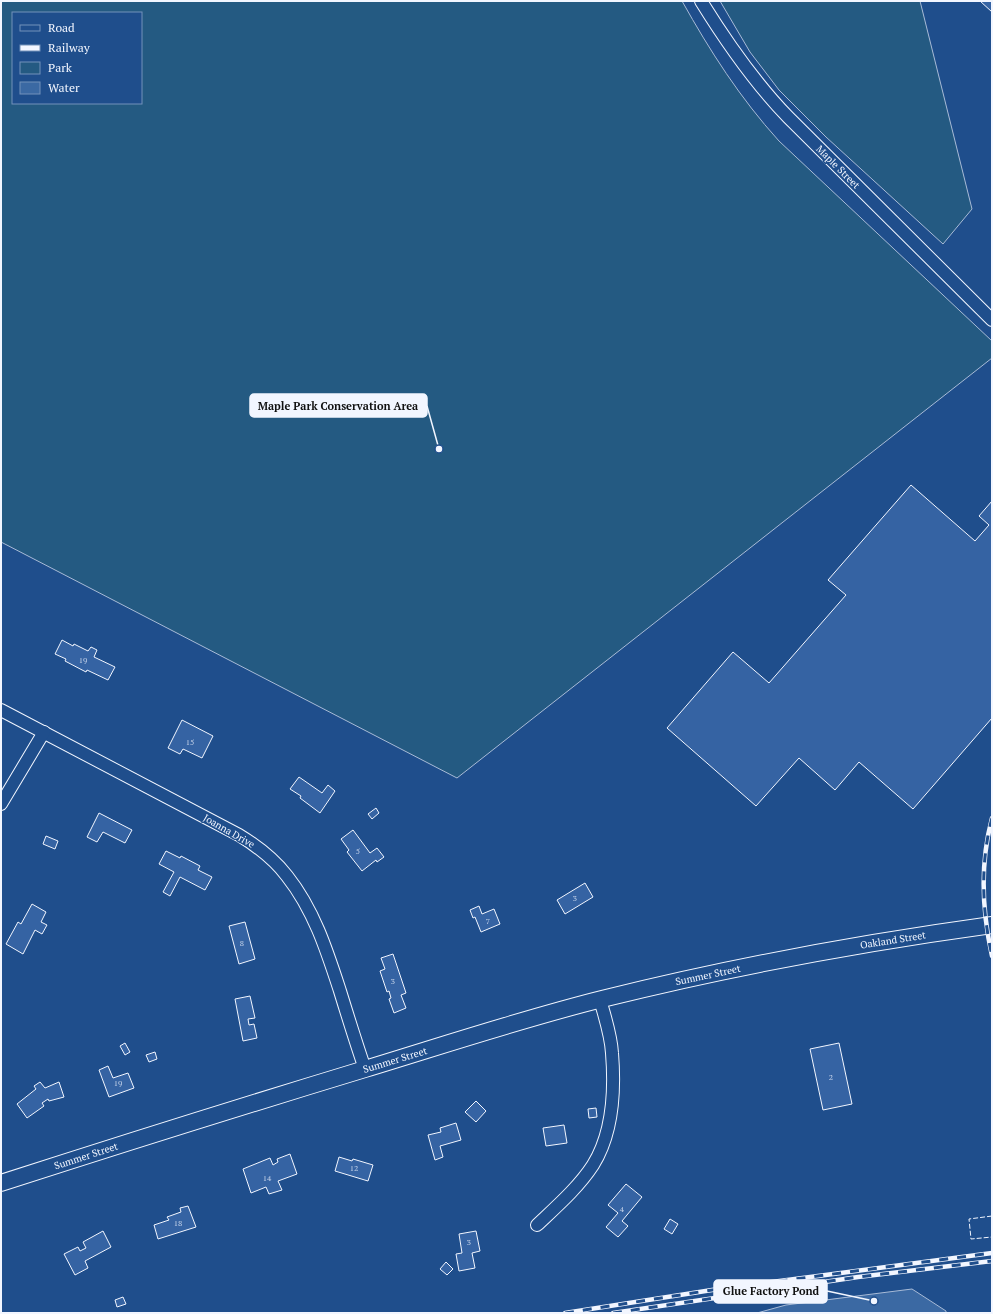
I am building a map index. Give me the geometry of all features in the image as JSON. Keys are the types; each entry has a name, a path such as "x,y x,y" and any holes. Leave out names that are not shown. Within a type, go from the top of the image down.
{"main road":[{"name":"Oakland Street","path":"795,957 992,925"},
{"name":"Summer Street","path":"1,1183 160,1132 479,1034 600,1000 712,974 795,957"}],"street":[{"name":"Maple Street","path":"701,1 744,67 764,92 992,320"},
{"name":"Joanna Drive","path":"1,710 239,835 265,853 278,865 288,876 321,934 365,1069"},
{"path":"1,804 44,732"},
{"path":"537,1225 568,1196 592,1166 601,1150 612,1101 613,1083 612,1052 600,1000"}],"green space":[{"path":"1,1 682,1 726,74 751,108 779,141 992,341 992,358 457,778 1,542"},
{"path":"720,1 920,1 972,209 943,244 826,137 779,90 750,52"}],"water":[{"path":"912,1289 946,1311 946,1313 757,1313 786,1305"}],"building":[{"path":"980,1 992,1 992,12"},
{"path":"911,485 975,541 989,525 979,516 992,501 992,718 913,809 859,762 835,790 799,758 756,806 667,728 733,652 769,683 846,595 828,580"},
{"path":"62,640 73,646 74,644 88,651 91,647 97,650 94,657 115,667 108,680 87,670 86,672 55,654"},
{"path":"182,720 213,736 202,758 183,749 180,754 168,748"},
{"path":"299,777 322,793 328,785 335,791 320,813 300,798 301,796 290,789"},
{"path":"376,808 379,813 372,819 368,814"},
{"path":"99,813 132,830 125,843 103,832 97,842 87,837"},
{"path":"353,830 370,853 377,848 384,857 377,862 376,860 362,871 347,852 349,850 341,839"},
{"path":"46,836 58,841 55,849 43,844"},
{"path":"166,851 180,858 181,856 200,866 198,870 212,877 205,890 180,877 170,896 163,892 174,872 159,864"},
{"path":"585,883 593,897 565,914 557,900"},
{"path":"32,904 46,912 41,922 47,925 42,934 35,930 23,954 6,944 18,922 21,924"},
{"path":"479,906 482,914 494,909 500,924 481,932 475,917 473,918 470,910"},
{"path":"245,922 255,959 239,964 229,926"},
{"path":"393,954 406,993 401,995 406,1008 394,1013 389,999 391,998 389,991 387,992 380,971 385,969 381,958"},
{"path":"250,996 255,1018 248,1019 249,1025 254,1024 257,1038 243,1041 235,999"},
{"path":"125,1043 130,1052 125,1055 120,1046"},
{"path":"839,1043 852,1104 823,1110 810,1049"},
{"path":"155,1052 157,1059 149,1062 146,1055"},
{"path":"108,1066 113,1078 128,1073 134,1088 109,1097 99,1070"},
{"path":"40,1082 45,1088 59,1082 64,1097 49,1101 48,1099 42,1103 44,1106 27,1118 17,1104 36,1089 34,1086"},
{"path":"476,1101 486,1111 476,1122 465,1112"},
{"path":"596,1108 597,1117 589,1118 588,1109"},
{"path":"456,1123 461,1140 440,1146 443,1157 435,1160 428,1135 441,1132 440,1128"},
{"path":"564,1125 567,1143 546,1146 543,1128"},
{"path":"290,1154 297,1174 278,1181 282,1190 269,1194 266,1187 251,1193 243,1169 270,1158 273,1165 278,1162 277,1159"},
{"path":"339,1157 352,1161 353,1159 373,1165 368,1181 335,1171"},
{"path":"626,1184 642,1197 622,1221 628,1226 618,1237 606,1227 618,1213 608,1205"},
{"path":"188,1206 196,1227 158,1239 154,1225 169,1220 167,1217 181,1212 180,1208"},
{"path":"670,1219 678,1224 672,1234 664,1229"},
{"path":"103,1231 111,1247 85,1261 88,1268 75,1275 64,1254 78,1247 80,1251 86,1248 83,1242"},
{"path":"476,1231 480,1251 472,1253 475,1268 459,1271 456,1254 462,1253 459,1234"},
{"path":"446,1262 453,1269 447,1275 440,1269"},
{"path":"123,1297 126,1304 117,1307 115,1300"}],"railway":[{"path":"992,818 988,835 984,870 984,904 992,956"},
{"path":"565,1313 712,1290 992,1253"},
{"path":"613,1313 858,1277 992,1261"}],"fence":[{"path":"992,1216 969,1219 971,1239 992,1237"}],"place":[{"name":"Maple Park Conservation Area","path":"439,449"},
{"name":"Glue Factory Pond","path":"874,1301"}]}
